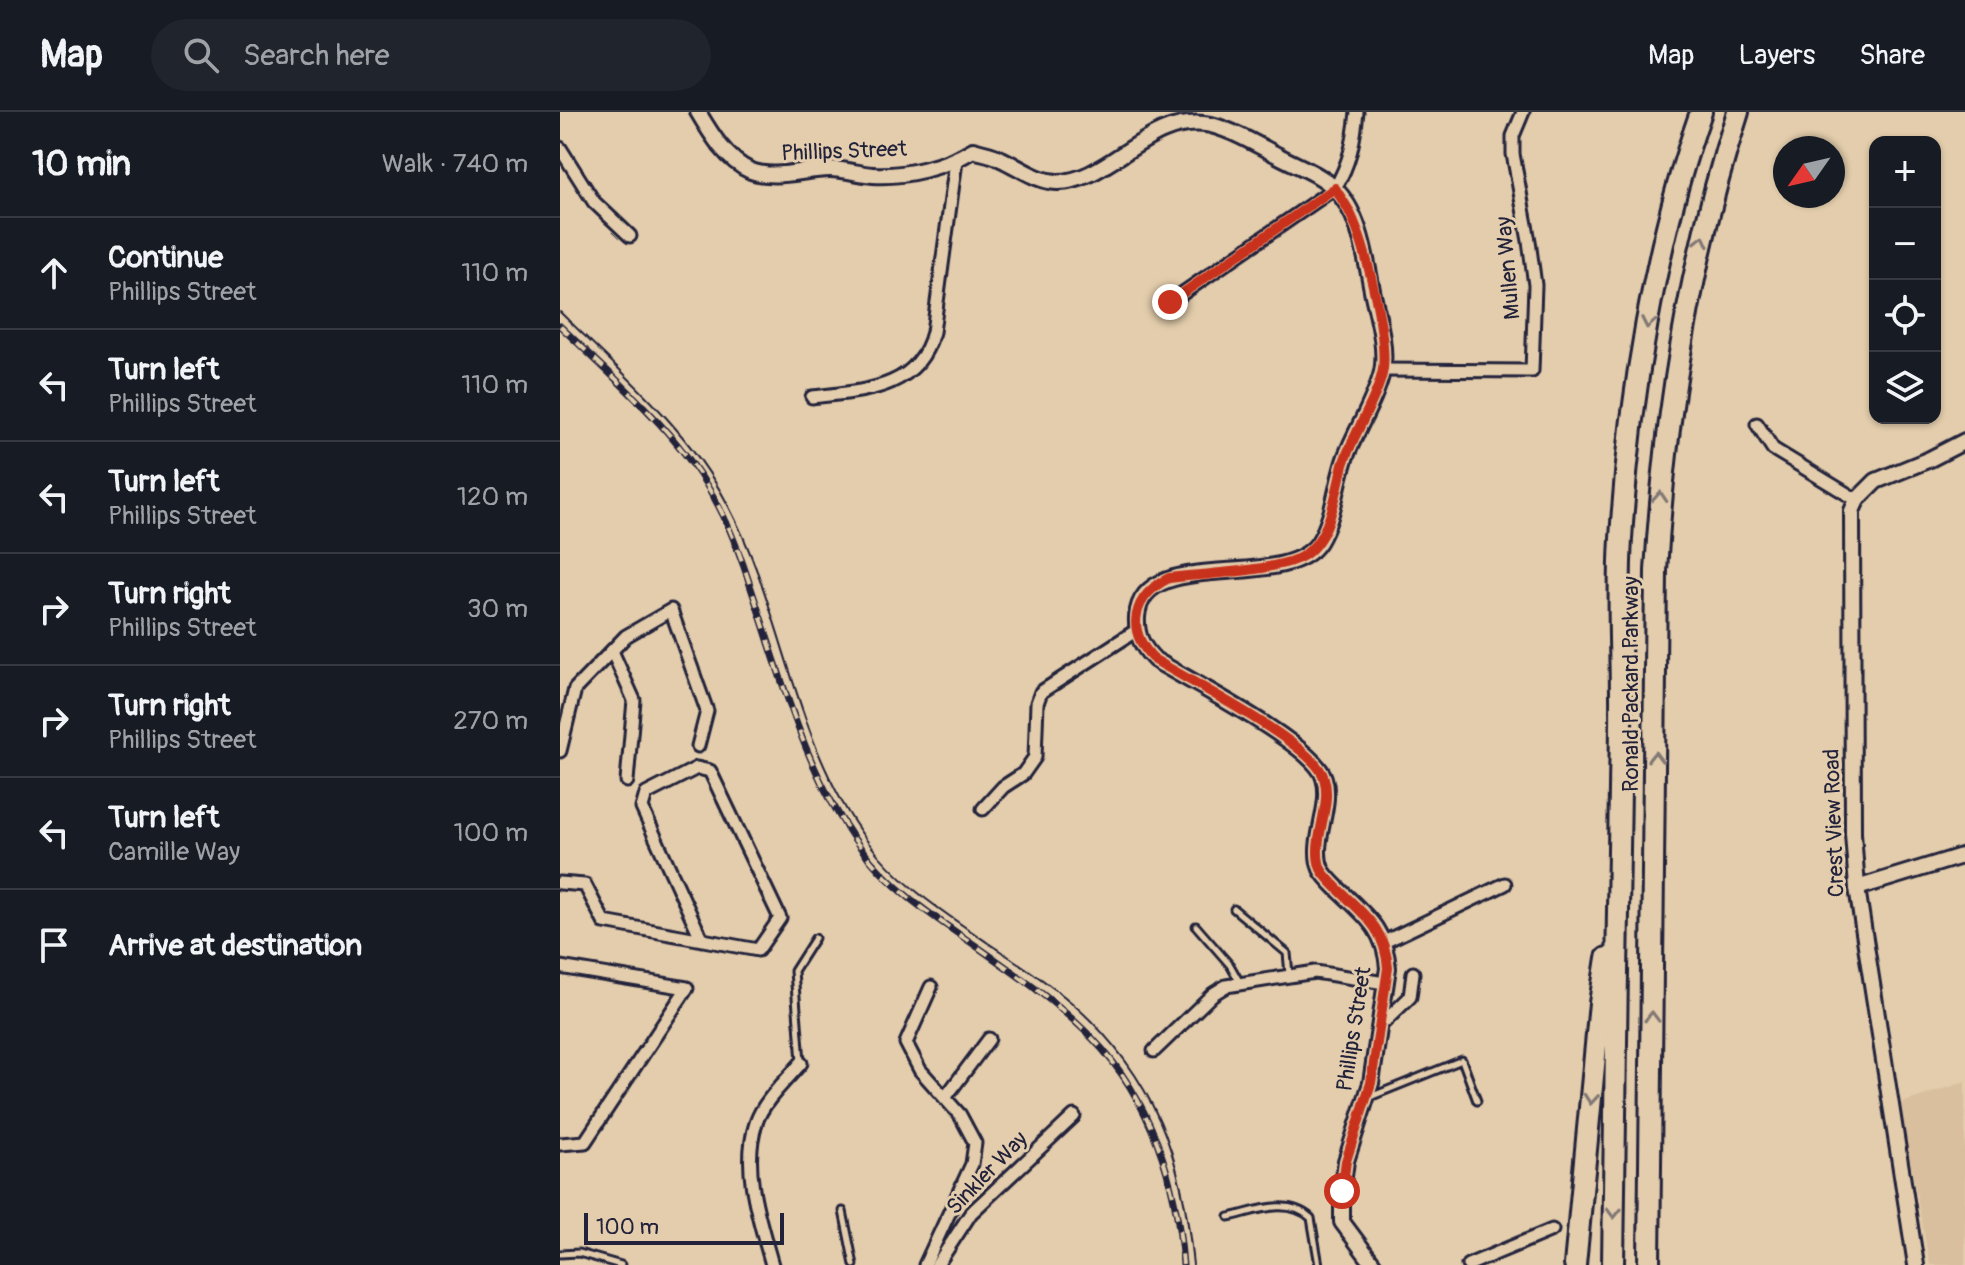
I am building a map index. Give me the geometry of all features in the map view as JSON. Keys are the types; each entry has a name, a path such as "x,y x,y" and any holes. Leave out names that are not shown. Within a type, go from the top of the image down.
{"highway":[{"name":"Ronald Packard Parkway","path":"1613,1265 1621,542 1630,428 1661,259 1701,112"},
{"name":"Ronald Packard Parkway","path":"1649,1265 1656,571 1660,493 1692,286 1738,112"},
{"path":"1575,1265 1600,1003 1618,883"},
{"path":"1651,1095 1663,1265"}],"street":[{"name":"Phillips Street","path":"698,112 707,128 735,161 763,174 833,169 870,175 897,175 956,161 973,150 998,157 1036,177 1056,182 1070,180 1090,171 1164,128 1189,122 1211,124 1244,138 1335,188"},
{"path":"1170,302 1335,188 1346,170 1353,147 1357,112"},
{"name":"Mullen Way","path":"1383,370 1532,371 1535,285 1513,154 1513,136 1523,112"},
{"path":"560,148 594,202 630,236"},
{"path":"812,397 877,389 904,375 925,351 933,332 956,161"},
{"path":"983,809 1003,787 1023,774 1035,757 1037,703 1041,692 1137,630 1141,600 1156,585 1169,578 1283,564 1317,545 1327,526 1345,458 1383,370 1376,307 1361,241 1348,209 1335,188"},
{"path":"1757,424 1773,449 1857,500 1876,481 1965,441"},
{"name":"Crest View Road","path":"1857,500 1852,511 1853,833 1857,888 1916,1265"},
{"path":"560,751 575,689 626,636 671,610 707,711 698,746"},
{"name":"Phillips Street","path":"1137,630 1143,647 1155,660 1284,737 1317,764 1324,776 1326,789 1318,855 1322,869 1368,918 1384,942 1388,968 1371,1083 1346,1161 1342,1191 1342,1222 1374,1265"},
{"path":"612,651 634,700 627,781"},
{"path":"560,883 585,885 604,922 702,940 758,950 780,918 710,771 697,768 646,794 642,808 702,940"},
{"path":"1857,888 1965,855"},
{"path":"1384,942 1505,884"},
{"path":"560,967 687,988 585,1142 560,1144"},
{"path":"1154,1051 1213,994 1239,982 1315,972 1385,983"},
{"path":"1378,1029 1410,997 1413,973"},
{"path":"925,1265 972,1164 975,1143 960,1115 920,1070 906,1043 931,987"},
{"path":"945,1098 989,1039"},
{"path":"772,1265 751,1175 750,1158 756,1121 801,1063"},
{"name":"Sinkler Way","path":"937,1265 971,1213 1074,1116"},
{"path":"1468,1265 1552,1230"}],"lane":[{"path":"1234,909 1287,953 1289,974"},
{"path":"1196,926 1230,965 1239,982"},
{"path":"801,1063 794,971 815,938"},
{"path":"1366,1098 1462,1060 1477,1101"},
{"path":"1229,1217 1281,1206 1306,1214 1311,1218 1319,1265"},
{"path":"843,1211 854,1265"},
{"path":"560,1254 579,1253 621,1265"}],"shaded area":[{"path":"1965,1082 1965,1265 1930,1265 1899,1104"}],"tram line":[{"path":"560,312 651,401 711,475 747,545 822,762 868,842 894,872 924,897 1072,1003 1125,1060 1160,1121 1172,1154 1182,1189 1193,1265"}],"railway":[{"path":"560,326 647,410 687,456 719,507 741,559 810,756 824,788 860,847 886,877 915,903 1024,980 1066,1014 1093,1039 1131,1088 1158,1144 1167,1173 1175,1204 1183,1265"}],"route":[{"path":"1170,302 1335,188 1348,209 1361,241 1376,307 1383,370 1345,458 1327,526 1317,545 1283,564 1169,578 1156,585 1141,600 1137,613 1138,636 1155,660 1284,737 1317,764 1324,776 1326,789 1318,855 1322,869 1368,918 1383,940 1388,968 1371,1083 1346,1161 1342,1191"}]}
